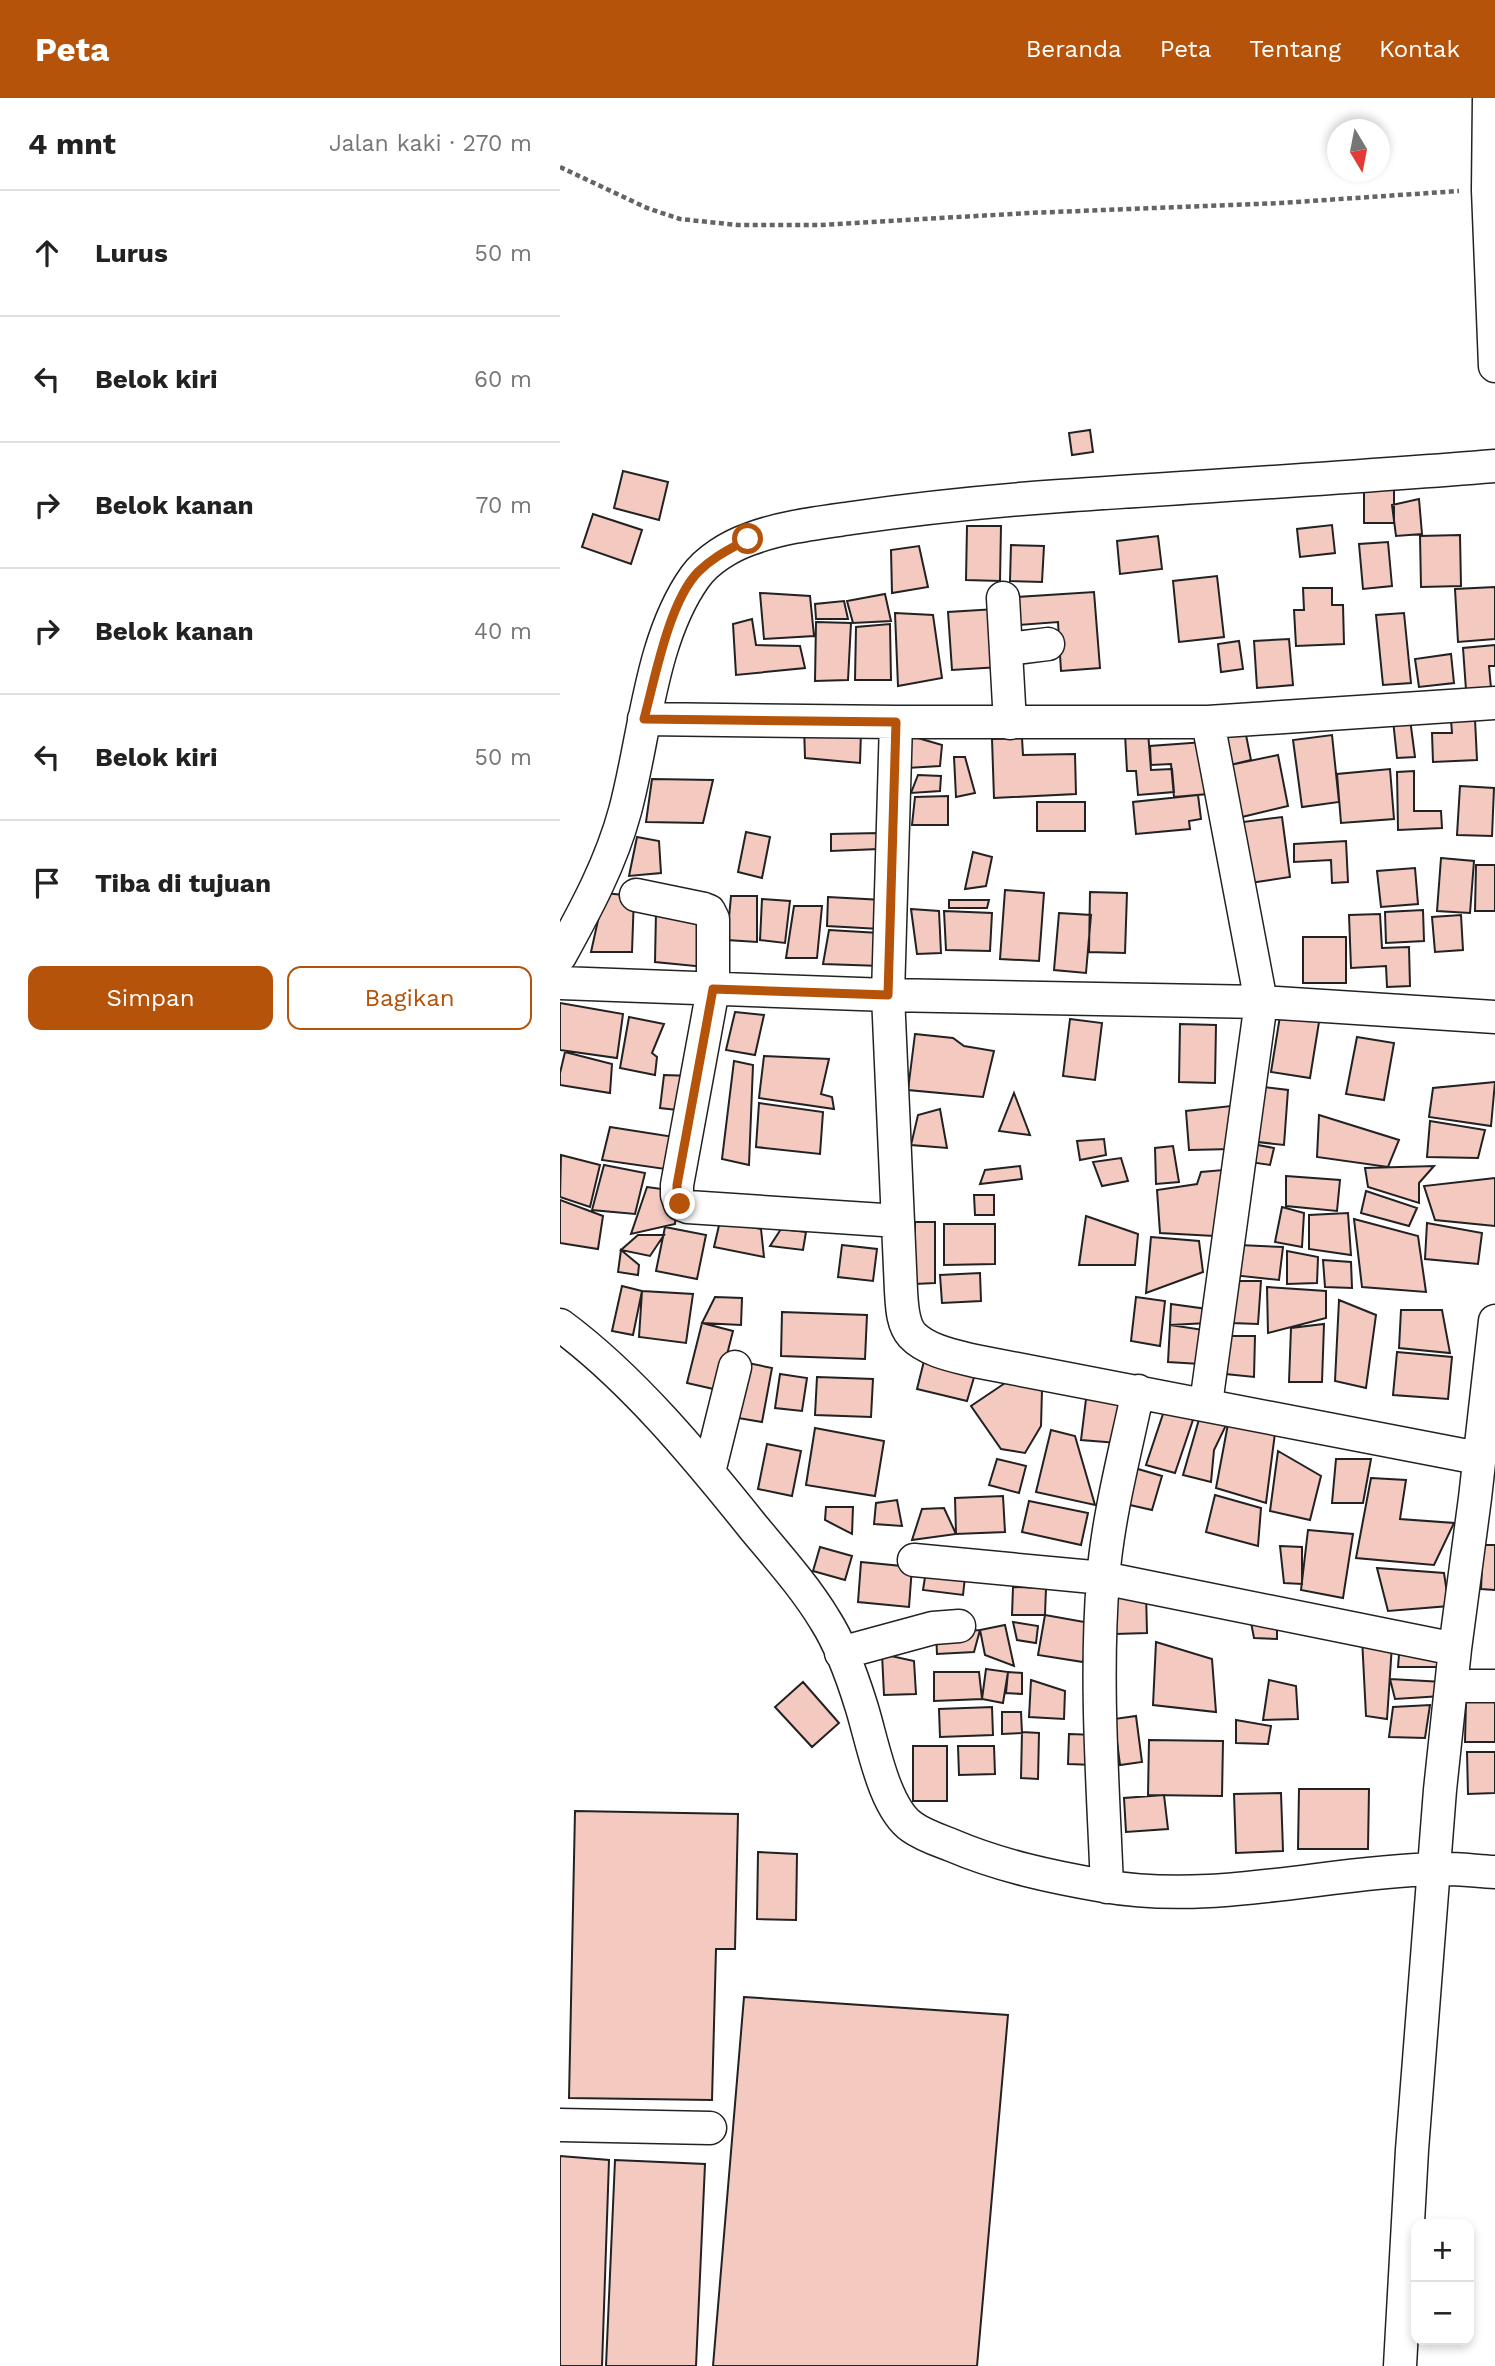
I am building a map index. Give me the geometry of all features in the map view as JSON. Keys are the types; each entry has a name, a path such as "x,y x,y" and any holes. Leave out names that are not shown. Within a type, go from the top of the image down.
{"street":[{"path":"1489,98 1488,190 1495,366"},
{"path":"560,956 605,870 617,840 661,652 677,607 696,574 718,555 748,539 793,527 1000,500 1495,466"},
{"path":"1003,598 1010,723"},
{"path":"1007,649 1048,644"},
{"path":"644,719 1208,722 1495,703"},
{"path":"896,722 888,995 903,1316 911,1335 930,1347 975,1361 1478,1458"},
{"path":"1206,1404 1261,1003 1208,722"},
{"path":"636,895 709,911 713,919 713,989 677,1185 680,1204 688,1207 898,1221"},
{"path":"560,983 888,995 1261,1003 1495,1017"},
{"path":"1400,2366 1412,2150 1434,1869 1455,1649 1485,1499 1478,1458 1495,1321"},
{"path":"560,1325 603,1359 709,1472 827,1622 860,1700 885,1787 895,1808 911,1826 978,1857 1020,1870 1107,1887 1169,1892 1434,1869 1495,1872"},
{"path":"709,1472 735,1367"},
{"path":"1107,1887 1100,1693 1103,1578 1138,1391"},
{"path":"914,1560 1103,1578 1455,1649"},
{"path":"841,1653 933,1628 959,1626"},
{"path":"1452,1686 1495,1686"},
{"path":"560,2125 710,2128"}],"path":[{"path":"560,167 647,208 680,219 738,225 820,225 1281,203 1488,190"}],"building":[{"path":"1090,430 1093,452 1072,455 1069,433"},
{"path":"623,471 668,482 659,520 614,508"},
{"path":"1364,480 1394,480 1394,523 1364,523"},
{"path":"1419,499 1422,534 1396,536 1392,505"},
{"path":"593,514 642,530 631,564 582,547"},
{"path":"1332,525 1335,553 1300,557 1297,529"},
{"path":"967,526 1001,526 1000,581 966,580"},
{"path":"1460,535 1461,586 1421,587 1420,536"},
{"path":"1158,536 1162,569 1120,574 1117,541"},
{"path":"1388,542 1392,586 1363,589 1359,544"},
{"path":"1011,545 1044,546 1042,582 1010,581"},
{"path":"919,546 928,587 892,593 891,550"},
{"path":"1217,576 1224,637 1179,642 1173,581"},
{"path":"1495,587 1495,639 1458,642 1455,589"},
{"path":"1303,588 1332,588 1332,605 1343,605 1344,644 1296,646 1294,610 1304,610"},
{"path":"1094,592 1100,668 1061,671 1058,622 1019,625 1017,597"},
{"path":"760,593 810,596 814,636 764,639"},
{"path":"885,594 891,621 853,623 847,601"},
{"path":"844,601 848,619 816,619 815,604"},
{"path":"996,609 1000,667 952,670 948,612"},
{"path":"895,613 933,615 942,678 898,686"},
{"path":"1404,613 1411,683 1383,685 1376,615"},
{"path":"752,619 756,645 800,646 805,668 736,675 733,624"},
{"path":"816,622 851,623 848,680 815,681"},
{"path":"890,624 891,680 855,680 856,627"},
{"path":"1289,639 1293,685 1257,688 1254,641"},
{"path":"1239,641 1243,669 1221,672 1218,644"},
{"path":"1495,645 1495,666 1489,666 1491,688 1466,690 1463,648"},
{"path":"1451,654 1454,683 1419,687 1415,659"},
{"path":"1410,719 1415,757 1397,758 1393,720"},
{"path":"1475,719 1477,760 1433,762 1432,733 1452,733 1451,720"},
{"path":"804,726 861,732 860,763 805,758"},
{"path":"1245,730 1251,760 1230,765 1224,734"},
{"path":"1148,732 1151,770 1172,769 1174,792 1138,795 1136,771 1127,771 1125,734"},
{"path":"1332,735 1339,802 1302,807 1293,740"},
{"path":"911,736 942,745 940,766 907,768"},
{"path":"1022,738 1023,755 1075,754 1076,794 994,798 992,739"},
{"path":"1204,742 1208,794 1174,797 1171,764 1151,765 1150,746"},
{"path":"1278,755 1288,806 1242,817 1230,765"},
{"path":"954,757 965,757 975,793 956,797"},
{"path":"1390,769 1394,819 1341,823 1337,774"},
{"path":"1414,771 1414,811 1441,811 1442,828 1398,830 1397,772"},
{"path":"918,775 941,776 940,791 911,793"},
{"path":"652,779 713,780 703,823 646,822"},
{"path":"1460,786 1494,788 1492,836 1457,835"},
{"path":"1198,795 1201,819 1189,821 1190,829 1136,834 1133,802"},
{"path":"948,796 948,825 912,825 915,797"},
{"path":"1037,802 1085,802 1085,831 1037,831"},
{"path":"1282,817 1290,877 1243,884 1235,823"},
{"path":"746,832 770,837 762,878 738,872"},
{"path":"879,833 879,849 831,851 831,834"},
{"path":"637,837 659,841 661,873 629,876"},
{"path":"1346,841 1348,882 1332,883 1331,860 1294,862 1294,844"},
{"path":"973,852 992,857 986,886 965,889"},
{"path":"1441,858 1474,861 1470,913 1437,911"},
{"path":"1476,865 1495,865 1495,911 1475,911"},
{"path":"1415,868 1418,904 1381,907 1377,871"},
{"path":"1005,890 1044,893 1039,961 1000,959"},
{"path":"1090,892 1127,893 1125,953 1089,952"},
{"path":"604,893 634,896 632,952 591,952"},
{"path":"731,896 757,896 757,942 727,940"},
{"path":"828,897 883,900 880,929 827,926"},
{"path":"762,899 790,901 785,943 760,940"},
{"path":"949,900 989,900 987,908 949,908"},
{"path":"794,906 822,906 817,958 786,958"},
{"path":"911,909 939,911 941,953 917,954"},
{"path":"1423,910 1424,941 1386,943 1385,912"},
{"path":"656,911 708,917 705,967 655,962"},
{"path":"944,911 992,913 990,951 946,950"},
{"path":"1059,913 1091,915 1086,973 1054,970"},
{"path":"1380,914 1382,948 1409,947 1410,986 1387,987 1386,966 1351,968 1349,915"},
{"path":"1461,915 1463,950 1435,952 1432,917"},
{"path":"829,930 879,933 881,966 823,964"},
{"path":"1303,937 1346,937 1346,983 1303,983"},
{"path":"560,1003 623,1014 617,1058 560,1050"},
{"path":"735,1012 764,1015 755,1055 726,1050"},
{"path":"1280,1016 1319,1022 1310,1078 1271,1072"},
{"path":"629,1017 664,1024 652,1053 657,1057 655,1075 620,1068"},
{"path":"1070,1019 1102,1023 1095,1080 1063,1076"},
{"path":"1180,1024 1216,1025 1215,1083 1179,1082"},
{"path":"915,1034 953,1038 964,1046 994,1051 983,1097 908,1090"},
{"path":"1357,1037 1394,1043 1384,1100 1346,1094"},
{"path":"565,1052 612,1064 610,1093 560,1085"},
{"path":"764,1056 829,1059 821,1094 832,1097 834,1109 759,1098"},
{"path":"734,1061 753,1065 749,1165 722,1159"},
{"path":"664,1075 692,1076 686,1111 660,1108"},
{"path":"1495,1082 1491,1126 1429,1117 1433,1088"},
{"path":"1255,1086 1288,1090 1284,1145 1249,1141"},
{"path":"1014,1093 1030,1135 999,1131"},
{"path":"759,1103 823,1112 820,1154 756,1147"},
{"path":"1231,1106 1233,1149 1189,1150 1186,1111"},
{"path":"940,1109 947,1148 911,1145 918,1115"},
{"path":"1319,1115 1399,1140 1388,1167 1317,1157"},
{"path":"1430,1121 1485,1130 1478,1158 1427,1157"},
{"path":"610,1127 674,1137 665,1169 602,1160"},
{"path":"1104,1139 1106,1155 1080,1160 1077,1141"},
{"path":"1247,1143 1274,1148 1270,1165 1243,1161"},
{"path":"1173,1146 1179,1182 1156,1184 1155,1148"},
{"path":"561,1155 600,1165 590,1207 560,1197"},
{"path":"1121,1158 1128,1181 1102,1186 1093,1162"},
{"path":"604,1165 645,1173 635,1214 592,1210"},
{"path":"1020,1166 1022,1179 980,1184 985,1170"},
{"path":"1434,1166 1419,1183 1419,1203 1368,1187 1365,1168"},
{"path":"1223,1170 1214,1236 1160,1233 1157,1190 1197,1184 1201,1172"},
{"path":"1286,1176 1340,1180 1337,1211 1286,1206"},
{"path":"1495,1178 1495,1226 1435,1220 1424,1186"},
{"path":"647,1187 662,1189 661,1199 676,1203 675,1224 631,1234"},
{"path":"1366,1191 1417,1208 1409,1226 1361,1213"},
{"path":"974,1195 994,1195 994,1215 975,1215"},
{"path":"560,1200 603,1216 598,1249 560,1243"},
{"path":"1282,1207 1304,1213 1302,1247 1275,1242"},
{"path":"1348,1213 1351,1255 1309,1249 1309,1215"},
{"path":"1086,1216 1138,1234 1135,1265 1079,1265"},
{"path":"1354,1219 1418,1236 1426,1292 1362,1287"},
{"path":"720,1221 761,1229 764,1257 714,1247"},
{"path":"915,1222 935,1222 935,1283 915,1284"},
{"path":"1427,1223 1482,1233 1478,1264 1425,1259"},
{"path":"944,1224 995,1224 995,1264 944,1265"},
{"path":"665,1227 706,1235 697,1279 656,1271"},
{"path":"781,1229 806,1232 803,1250 770,1246"},
{"path":"638,1235 664,1235 650,1256 621,1250"},
{"path":"1151,1237 1199,1241 1203,1272 1146,1293"},
{"path":"842,1245 877,1249 873,1281 838,1277"},
{"path":"1239,1245 1283,1247 1279,1280 1232,1275"},
{"path":"621,1250 639,1265 638,1275 618,1272"},
{"path":"1287,1251 1318,1257 1317,1283 1287,1284"},
{"path":"1323,1260 1351,1262 1352,1288 1325,1287"},
{"path":"980,1273 981,1301 942,1303 940,1275"},
{"path":"1230,1281 1261,1281 1258,1324 1231,1323"},
{"path":"622,1286 642,1291 633,1335 612,1331"},
{"path":"1267,1287 1326,1291 1326,1318 1268,1333"},
{"path":"642,1291 693,1294 686,1343 639,1337"},
{"path":"715,1297 742,1298 741,1325 702,1323"},
{"path":"1136,1297 1165,1301 1160,1346 1131,1341"},
{"path":"1339,1300 1376,1315 1366,1388 1335,1381"},
{"path":"1171,1304 1207,1309 1208,1323 1170,1325"},
{"path":"1401,1310 1442,1310 1450,1353 1399,1348"},
{"path":"782,1312 867,1315 865,1359 781,1356"},
{"path":"702,1323 733,1331 718,1390 687,1383"},
{"path":"1324,1324 1322,1382 1289,1382 1291,1328"},
{"path":"1170,1325 1204,1330 1200,1364 1168,1362"},
{"path":"1223,1336 1255,1336 1254,1377 1216,1373"},
{"path":"1397,1352 1452,1357 1448,1399 1393,1395"},
{"path":"924,1361 975,1374 967,1401 917,1389"},
{"path":"748,1363 772,1368 762,1422 738,1418"},
{"path":"780,1374 807,1378 802,1411 775,1408"},
{"path":"817,1377 873,1379 871,1417 815,1415"},
{"path":"1011,1379 1042,1390 1041,1426 1025,1453 1001,1449 971,1406"},
{"path":"1087,1391 1126,1399 1118,1443 1081,1440"},
{"path":"1167,1402 1197,1408 1175,1473 1146,1465"},
{"path":"1202,1409 1230,1417 1214,1450 1211,1482 1183,1475"},
{"path":"1228,1424 1275,1433 1266,1503 1216,1488"},
{"path":"815,1428 884,1441 875,1496 806,1485"},
{"path":"1051,1430 1075,1436 1095,1505 1036,1492"},
{"path":"767,1444 801,1451 792,1496 758,1489"},
{"path":"1278,1451 1321,1476 1310,1520 1270,1511"},
{"path":"997,1459 1026,1466 1019,1493 989,1485"},
{"path":"1336,1459 1371,1459 1363,1503 1332,1503"},
{"path":"1131,1467 1162,1476 1152,1510 1121,1503"},
{"path":"1371,1478 1406,1480 1400,1519 1454,1523 1434,1565 1356,1558"},
{"path":"1215,1495 1261,1508 1258,1546 1206,1532"},
{"path":"1003,1496 1005,1532 956,1534 955,1498"},
{"path":"897,1500 902,1526 874,1524 876,1503"},
{"path":"1029,1501 1088,1513 1081,1545 1022,1532"},
{"path":"826,1507 853,1507 852,1534 825,1520"},
{"path":"944,1508 956,1534 912,1540 922,1509"},
{"path":"1308,1530 1353,1534 1343,1598 1301,1590"},
{"path":"1483,1545 1495,1545 1495,1590 1481,1589"},
{"path":"1280,1546 1302,1547 1302,1584 1284,1583"},
{"path":"820,1547 852,1556 845,1580 813,1571"},
{"path":"861,1562 912,1567 909,1607 858,1602"},
{"path":"1377,1568 1444,1573 1449,1606 1388,1611"},
{"path":"926,1571 965,1577 963,1595 923,1590"},
{"path":"1013,1587 1046,1588 1045,1615 1012,1615"},
{"path":"1146,1591 1147,1633 1115,1634 1111,1592"},
{"path":"1249,1612 1277,1618 1277,1639 1254,1638"},
{"path":"1045,1615 1090,1623 1083,1662 1038,1655"},
{"path":"1013,1622 1038,1626 1036,1643 1017,1640"},
{"path":"1005,1625 1014,1666 985,1655 980,1630"},
{"path":"980,1630 974,1652 937,1654 936,1632"},
{"path":"1362,1638 1392,1645 1387,1719 1366,1716"},
{"path":"1156,1642 1212,1659 1216,1712 1153,1705"},
{"path":"1400,1642 1440,1651 1441,1667 1398,1667"},
{"path":"882,1654 914,1661 916,1694 884,1695"},
{"path":"986,1669 1008,1672 1003,1703 982,1699"},
{"path":"934,1672 979,1672 982,1699 934,1701"},
{"path":"1008,1672 1022,1673 1022,1694 1006,1693"},
{"path":"1390,1679 1443,1682 1442,1696 1395,1699"},
{"path":"1031,1680 1065,1691 1064,1719 1029,1717"},
{"path":"1269,1680 1296,1686 1298,1719 1263,1720"},
{"path":"803,1682 839,1723 812,1747 775,1707"},
{"path":"1466,1700 1495,1701 1495,1742 1465,1742"},
{"path":"1430,1705 1425,1738 1389,1737 1393,1707"},
{"path":"992,1707 993,1735 940,1737 939,1709"},
{"path":"1002,1712 1021,1712 1022,1733 1002,1734"},
{"path":"1136,1716 1142,1762 1120,1765 1114,1719"},
{"path":"1236,1720 1271,1726 1268,1744 1236,1743"},
{"path":"1022,1732 1039,1733 1038,1779 1021,1778"},
{"path":"1069,1734 1096,1735 1095,1765 1068,1764"},
{"path":"1149,1740 1223,1741 1222,1796 1148,1795"},
{"path":"913,1746 947,1746 947,1801 913,1801"},
{"path":"958,1746 994,1746 995,1774 959,1775"},
{"path":"1467,1752 1495,1752 1495,1793 1468,1794"},
{"path":"1299,1789 1369,1789 1368,1849 1298,1849"},
{"path":"1281,1793 1283,1851 1236,1853 1234,1794"},
{"path":"1164,1795 1168,1829 1126,1832 1124,1798"},
{"path":"575,1811 738,1814 735,1949 716,1949 712,2100 569,2098"},
{"path":"758,1852 797,1854 796,1920 757,1919"},
{"path":"744,1997 1008,2015 977,2366 713,2366"},
{"path":"560,2156 609,2160 602,2366 560,2366"},
{"path":"615,2160 705,2164 696,2366 606,2366"}],"route":[{"path":"680,1204 677,1185 713,989 888,995 896,722 644,719 661,652 677,607 696,574 718,555 748,539"}]}
